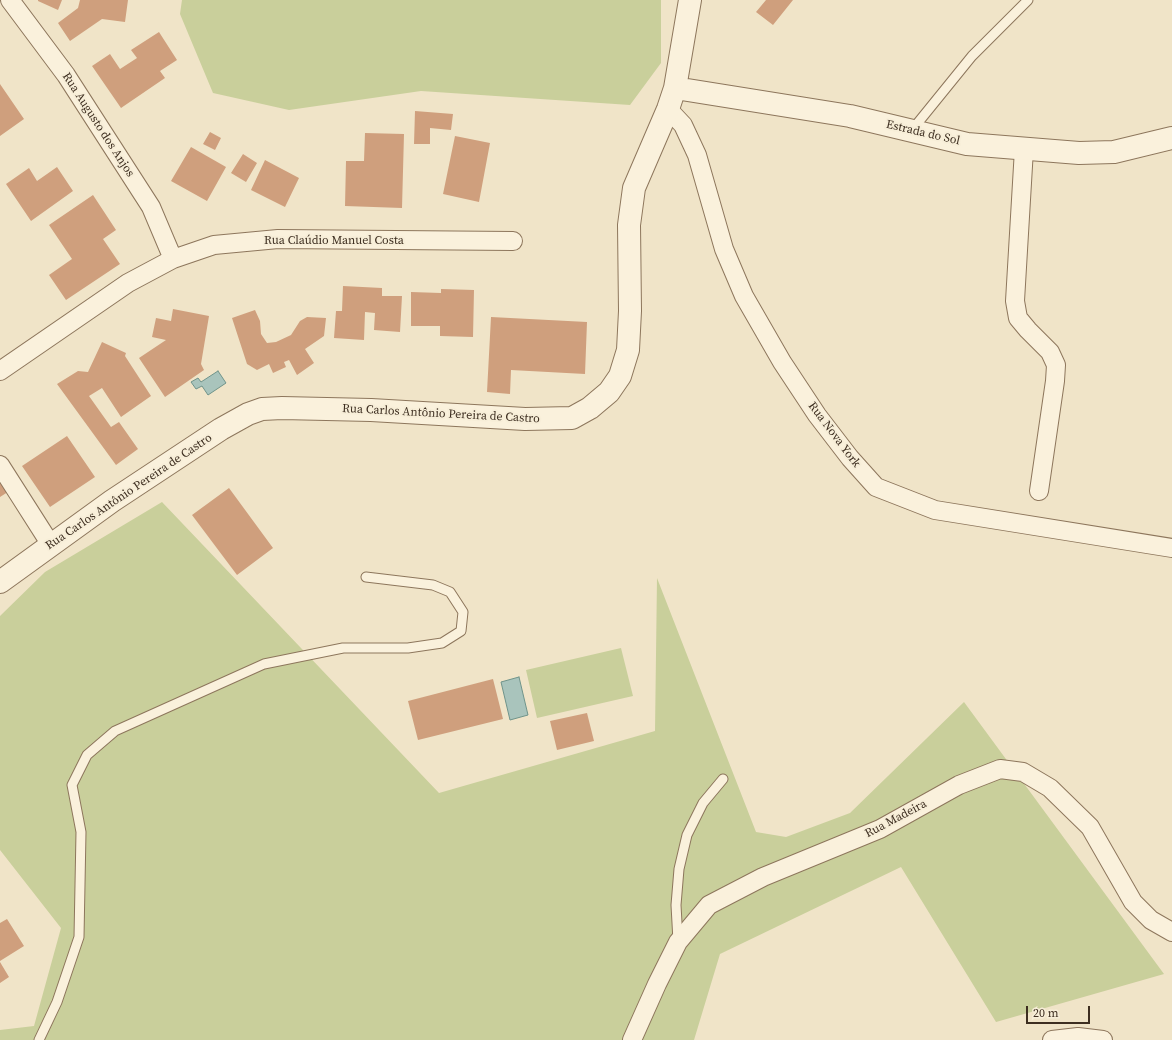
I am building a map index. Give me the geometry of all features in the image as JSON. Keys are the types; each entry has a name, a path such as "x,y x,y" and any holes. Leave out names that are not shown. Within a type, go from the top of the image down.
{"street":[{"name":"Rua Augusto dos Anjos","path":"10,0 66,75 151,207 173,259"},
{"name":"Rua Carlos Antônio Pereira de Castro","path":"3,574 51,545 112,501 221,429 248,414 262,409 371,410 525,419 572,418 590,408 609,392 620,376 628,350 630,310 629,225 634,188 668,109 675,88 690,0"},
{"name":"Estrada do Sol","path":"675,88 850,116 912,132 968,144 1079,153 1114,152 1172,138"},
{"name":"Rua Nova York","path":"668,109 683,124 697,155 724,249 744,296 782,362 817,415 850,458 876,487 935,510 1172,548"},
{"path":"1024,149 1015,301 1018,318 1050,352 1056,365 1039,491"},
{"name":"Rua Claúdio Manuel Costa","path":"0,371 128,283 173,259 214,245 278,239 513,241"},
{"path":"0,465 51,545"},
{"name":"Rua Madeira","path":"632,1040 678,942 709,904 735,890 880,829 959,784 1000,769 1023,772 1050,788 1090,827 1133,902 1151,920 1172,932"},
{"path":"1052,1040 1078,1037 1103,1040"}],"lane":[{"path":"912,132 972,56 1028,0"},
{"path":"39,1040 57,1002 79,937 81,832 72,785 87,755 115,731 264,664 343,648 408,648 442,644 462,632 463,612 450,592 432,584 366,577"},
{"path":"678,942 676,905 680,869 687,835 703,803 723,779"}],"green space":[{"path":"182,0 661,0 661,63 630,105 421,91 289,110 213,93 180,14"},
{"path":"162,502 439,793 655,731 657,578 756,832 786,837 850,813 964,702 1164,974 996,1022 901,867 720,954 694,1040 0,1040 0,1030 34,1026 61,928 0,850 0,616 45,572"},
{"path":"621,648 633,696 537,718 526,670"}],"water":[{"path":"218,371 226,383 208,395 202,386 196,389 191,382 198,378 201,382"},
{"path":"519,677 528,715 510,720 501,682"}],"building":[{"path":"38,0 62,0 58,10"},
{"path":"80,0 128,0 125,22 102,19 70,41 58,23 78,8"},
{"path":"766,0 793,0 773,25 756,12"},
{"path":"159,32 177,60 160,71 165,78 121,108 92,66 110,54 120,69 137,58 131,50"},
{"path":"0,84 24,119 0,136"},
{"path":"415,111 453,114 451,130 430,128 430,144 414,144"},
{"path":"210,132 221,138 215,150 203,144"},
{"path":"365,133 404,134 402,208 345,206 346,161 364,161"},
{"path":"455,136 490,143 479,202 443,194"},
{"path":"191,147 226,167 207,201 171,181"},
{"path":"243,154 257,163 246,182 231,173"},
{"path":"265,160 299,178 285,207 251,190"},
{"path":"57,167 73,191 31,221 6,184 29,168 37,181"},
{"path":"93,195 116,230 103,239 120,264 66,300 49,275 72,259 49,225"},
{"path":"343,286 382,288 382,296 402,296 400,332 374,330 375,313 365,312 364,340 334,338 336,311 342,311"},
{"path":"441,289 474,290 473,337 440,336 440,326 411,326 411,292 441,293"},
{"path":"173,309 209,316 201,364 204,370 165,397 139,358 166,340 152,337 156,318 171,321"},
{"path":"255,310 260,321 261,334 267,343 276,342 291,335 300,321 307,317 326,318 324,336 305,349 314,363 297,375 289,360 284,362 286,367 273,373 269,364 257,370 247,364 232,318"},
{"path":"491,317 587,322 585,374 511,370 510,394 487,392"},
{"path":"102,342 126,353 125,356 151,396 121,417 102,388 89,396 111,427 119,422 138,449 116,465 57,384 78,371 88,372"},
{"path":"67,436 95,477 50,507 22,466"},
{"path":"0,474 11,490 0,497"},
{"path":"229,488 273,548 237,575 192,515"},
{"path":"493,679 503,719 418,740 408,701"},
{"path":"587,713 594,741 557,750 550,721"},
{"path":"7,919 24,946 0,961 0,923"},
{"path":"0,962 9,977 0,983"}]}
